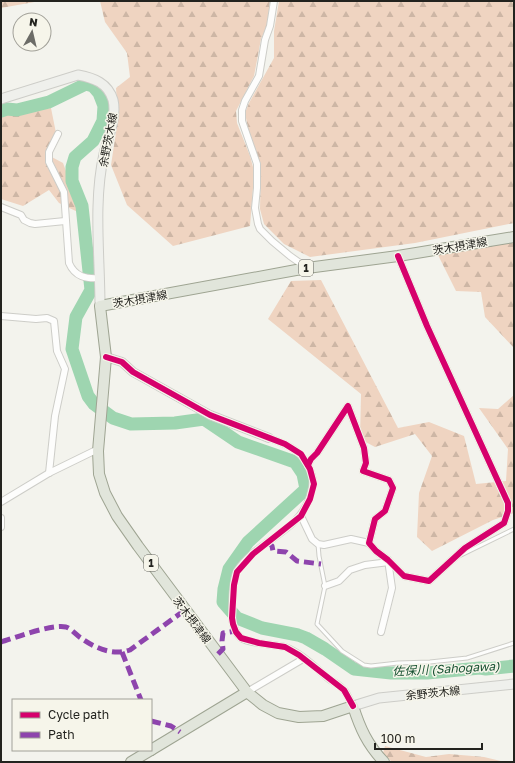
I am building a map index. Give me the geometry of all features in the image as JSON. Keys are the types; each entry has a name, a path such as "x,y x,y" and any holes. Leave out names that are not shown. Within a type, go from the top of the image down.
{"main road":[{"name":"余野茨木線","path":"1,99 78,75 89,77 101,82 109,92 114,110 104,156 99,195 100,306"},
{"name":"茨木摂津線","path":"353,706 323,716 299,717 278,713 263,705 247,692 117,516 105,493 99,474 98,451 106,357 100,306 307,268 398,256 514,237"},
{"name":"余野茨木線","path":"353,706 379,698 514,684"},
{"path":"152,749 247,692"},
{"path":"353,706 361,730 373,751 384,762"},
{"path":"131,762 149,751"}],"street":[{"path":"274,1 259,76 245,101 242,110 242,121 257,164 255,208 260,229 290,256 307,268"},
{"path":"58,134 49,152 49,162 64,192 69,263 72,269 83,278 100,278"},
{"path":"1,207 21,215 24,220 30,223 35,224 65,221"},
{"path":"301,516 312,539 318,544 324,545 351,539 369,543 404,576 429,581 465,548 504,523 508,511 508,503 427,326 398,256"},
{"path":"1,316 36,319 47,318 54,321 57,351 65,369 55,416 48,473"},
{"path":"106,357 122,362 133,372 210,415 286,444 301,454 310,469 314,484 310,499 301,516 253,554 237,572 234,585 232,618 236,632 241,638 259,643 285,647 300,655 344,690 353,706"},
{"path":"308,465 348,406 364,448 366,463 363,471 389,480 393,488 385,511 375,519 369,543"},
{"path":"1,502 48,473 94,451 98,451"},
{"path":"1,518 1,526"},
{"path":"325,586 339,581 350,570 366,565 389,561"},
{"path":"381,632 392,588 388,568 389,561"},
{"path":"247,692 303,658"}],"lane":[{"path":"451,561 514,529"},
{"path":"318,544 325,586 317,624 342,651 367,666 466,658 514,644"}],"green space":[{"path":"1,1 40,1 1,8"},
{"path":"100,1 270,1 267,26 261,39 254,76 236,111 237,123 253,167 250,226 173,246 127,205 111,165 118,119 116,88 130,77 127,53 105,22"},
{"path":"279,1 514,1 514,223 415,243 310,257 284,244 264,224 260,209 261,165 249,133 245,113 274,58 274,31"},
{"path":"51,108 56,133 48,155 63,163 82,214 59,203 49,190 23,206 1,199 1,115"},
{"path":"514,240 514,348 485,317 481,292 456,291 437,253"},
{"path":"321,280 398,428 429,422 464,436 476,484 506,481 508,449 479,408 498,409 514,395 514,513 493,520 432,551 417,537 419,493 432,456 415,434 375,447 360,439 361,394 268,319 291,281"},
{"path":"385,746 426,757 449,754 484,757 505,762 392,762 383,753"}],"waterway":[{"name":"佐保川 (Sahogawa)","path":"1,111 7,109 17,110 49,102 86,84 93,86 99,93 104,106 103,121 93,141 75,157 72,167 72,181 82,206 91,290 76,317 72,349 88,396 94,404 113,418 131,424 175,423 204,419 238,442 295,462 303,474 306,489 248,542 229,569 224,589 223,602 237,618 262,628 306,638 354,669 391,673 427,673 514,666"}],"marked path":[{"path":"268,542 272,546 273,551 286,552 297,561 321,564"},
{"path":"1,642 43,629 52,627 66,627 86,642 98,648 124,652 130,650 185,610"},
{"path":"218,654 223,649 223,633 236,631"},
{"path":"122,652 141,699"},
{"path":"152,721 171,726 180,732"}],"cycle path":[{"path":"308,465 348,406 364,448 366,463 363,471 389,480 393,488 385,511 375,519 369,543 404,576 429,581 465,548 504,523 508,511 508,503 427,326 398,256"},
{"path":"106,357 122,362 133,372 210,415 285,444 301,454 310,469 314,484 310,499 301,516 253,554 237,572 234,585 233,624 236,632 241,638 259,643 285,647 299,655 344,690 353,706"}]}
